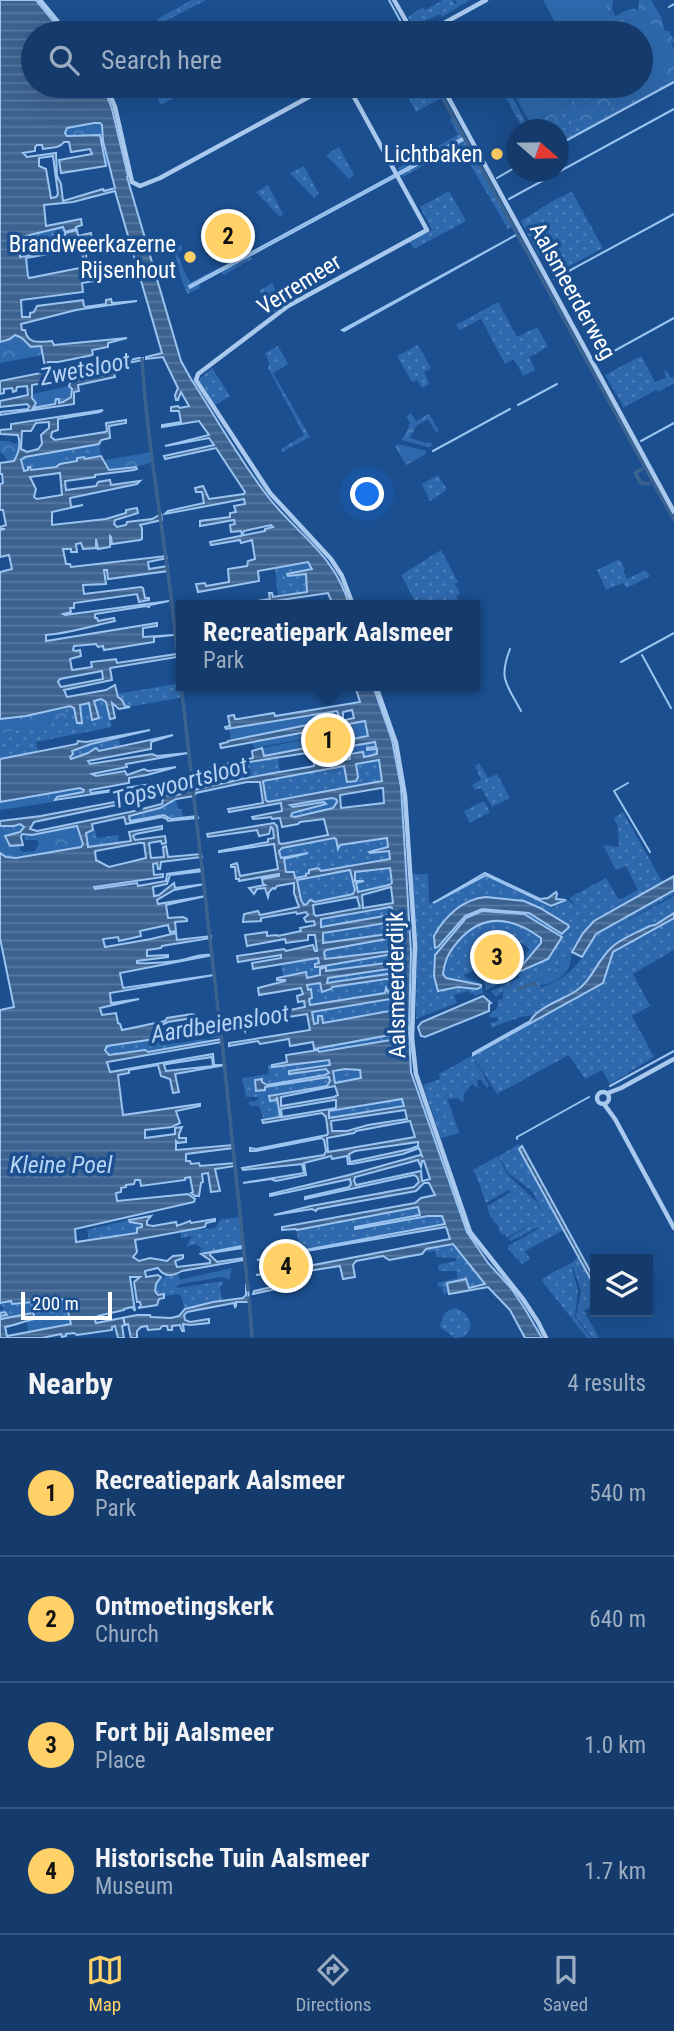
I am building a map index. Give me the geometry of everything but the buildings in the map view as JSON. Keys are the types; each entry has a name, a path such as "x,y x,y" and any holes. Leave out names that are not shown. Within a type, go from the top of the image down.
{"street":[{"path":"40,0 57,21"},
{"path":"394,0 405,21"},
{"path":"448,21 486,0"},
{"path":"111,98 132,182 136,185 160,178 307,98"},
{"name":"Verremeer","path":"351,600 342,576 331,559 270,493 241,452 196,377 288,306 427,230 355,98"},
{"name":"Aalsmeerderweg","path":"449,98 674,512"},
{"name":"Aalsmeerderdijk","path":"378,691 396,743 405,796 415,945 412,1038 416,1074 470,1232 527,1305 546,1338"},
{"path":"674,1059 621,1088 607,1099 674,1228"}],"green space":[{"path":"192,0 206,0 166,21 158,21"},
{"path":"443,0 452,0 455,4 455,0 470,0 442,17 440,14 425,21 411,21 408,17 423,7 425,10"},
{"path":"543,0 603,0 614,21 554,21"},
{"path":"601,0 613,0 615,16 629,9 638,10 639,0 651,0 661,17 665,31 669,31 674,41 674,79 665,84 659,80 653,82 653,66 669,57 653,28 653,21 649,21 644,11 626,21 612,21 611,12 597,11"},
{"path":"644,11 650,21 626,21"},
{"path":"653,27 670,57 653,66"},
{"path":"674,79 674,83 653,95 653,82 659,80 665,84"},
{"path":"158,98 174,98 161,105"},
{"path":"411,98 441,98 416,112"},
{"path":"506,98 513,98 525,119 518,119"},
{"path":"517,98 596,98 577,108 573,101 539,119 529,119"},
{"path":"596,98 637,98 617,104 607,115 595,117 580,126 572,125 569,110 566,109 559,119 539,119 573,101 578,108"},
{"path":"637,98 647,98 569,141 569,119 559,119 566,109 569,110 572,125 580,126 596,117 607,115 612,109"},
{"path":"454,117 514,226 508,229 461,149 455,148 403,177 398,168 458,135 450,119"},
{"path":"94,123 102,125 109,165 106,166 100,136 67,136 65,133 67,128"},
{"path":"339,147 354,175 349,179 326,155"},
{"path":"304,166 319,194 314,198 290,173"},
{"path":"268,185 283,214 280,217 256,192"},
{"path":"449,191 466,221 414,249 410,242 432,230 420,207"},
{"path":"572,192 603,248 568,267 557,247 539,256 521,221"},
{"path":"64,227 66,236 24,245 14,244 12,239"},
{"path":"182,245 182,250 177,253 191,282 219,268 223,271 250,256 252,259 224,275 220,272 199,284 200,288 187,294 177,266 175,251 171,248"},
{"path":"272,283 284,306 275,313 259,291"},
{"path":"498,302 517,337 537,327 548,347 529,357 535,370 523,376 514,359 505,364 481,319 460,330 456,325"},
{"path":"15,335 32,347 41,346 43,355 0,363 0,342"},
{"path":"418,345 431,368 424,372 429,384 422,388 417,380 412,382 397,356"},
{"path":"278,346 288,364 273,373 310,437 282,452 281,449 304,435 268,368 265,353"},
{"path":"641,356 655,382 650,392 622,404 605,375"},
{"path":"212,368 230,396 215,405 199,379"},
{"path":"664,371 667,371 671,378 674,377 674,383 623,408 622,404 650,392 652,383 666,378"},
{"path":"69,386 72,389 69,400 59,403 56,399 55,404 33,409 33,394"},
{"path":"411,413 416,421 429,414 439,431 436,432 428,419 416,426 410,438 431,442 433,445 428,447 401,440 410,423 406,416"},
{"path":"0,441 15,444 20,441 18,454 13,462 9,463 0,452"},
{"path":"99,444 101,456 56,467 28,468 24,471 21,462 25,457"},
{"path":"398,444 426,451 426,454 406,465 395,446"},
{"path":"62,451 63,455 58,457 60,465 55,467 41,469 39,460 26,462 26,456"},
{"path":"152,452 153,462 136,467 109,470 105,460"},
{"path":"438,475 447,490 430,501 422,484"},
{"path":"441,550 458,582 455,584 460,593 456,596 458,600 414,600 401,575"},
{"path":"619,559 627,579 645,570 650,576 627,588 623,583 606,590 597,570"},
{"path":"308,562 313,569 287,574 306,573 308,592 278,596 275,568"},
{"path":"176,684 176,691 183,691 184,697 128,707 116,694"},
{"path":"101,699 106,702 112,727 36,742 38,751 0,759 0,733 67,720 64,708 70,706 74,708 77,723 82,723 80,705 90,703 95,706 94,701"},
{"path":"64,708 67,720 0,733 0,719"},
{"path":"321,715 322,722 231,740 229,729"},
{"path":"366,721 369,736 263,756 262,748 365,728 254,748 252,743"},
{"path":"119,739 121,747 99,751 97,748 71,759 73,750"},
{"path":"375,742 376,747 367,750 377,749 378,754 364,757 350,755 350,759 319,765 317,752"},
{"path":"278,758 280,772 230,781 227,766"},
{"path":"379,759 382,781 267,802 266,800 262,781 344,766 358,777 356,764"},
{"path":"479,763 488,778 497,774 510,798 492,807 481,788 475,790 472,785 481,780 475,766"},
{"path":"81,788 83,792 58,797 54,802 0,810 0,802"},
{"path":"332,798 337,802 334,808 291,816 292,813 325,803 293,807 289,805"},
{"path":"176,799 178,809 182,809 183,818 171,819 164,815 130,821 129,816 160,808"},
{"path":"484,801 490,812 470,823 464,811"},
{"path":"623,812 663,883 594,921 563,964 537,979 540,988 563,980 582,960 596,934 674,890 674,894 604,933 674,896 674,913 612,946 578,990 534,1015 492,1027 490,1023 498,1021 498,1017 490,1018 489,1015 497,1009 498,1000 503,1000 503,991 496,997 491,991 519,978 517,968 523,963 523,958 530,949 522,943 514,942 483,951 480,957 489,954 491,960 464,974 466,978 482,984 483,993 475,996 469,991 454,995 457,1003 416,1019 417,954 412,874 428,874 429,904 486,875 552,908 568,900 577,907 569,898 606,878 619,900 638,890 626,866 616,870 603,845 619,846 618,827 614,818","holes":["478,898 516,899 540,908 568,925 569,928 548,959 521,971 527,957 541,943 541,938 511,923 491,921 472,929 451,950 443,974 446,978 470,982 477,989 465,987 438,991 434,964 440,949 435,948 434,936 444,922 462,905"]},
{"path":"20,824 24,827 22,831 4,837 8,845 20,845 20,850 24,852 35,851 39,843 37,840 25,840 27,835 78,826 83,844 81,847 16,858 6,857 0,853 0,826"},
{"path":"95,830 97,838 118,835 119,843 88,847 86,833"},
{"path":"334,838 338,848 339,845 387,838 388,847 369,852 389,851 390,859 321,871 317,868 309,870 306,876 294,878 294,874 285,870 284,859 308,853 281,858 281,848"},
{"path":"390,867 392,883 357,891 356,883 363,881 355,881 355,872"},
{"path":"350,870 355,890 353,894 303,905 297,880"},
{"path":"392,907 390,915 321,927 321,919"},
{"path":"482,909 529,914 562,934 565,933 562,937 524,914 482,911 470,915 440,949 438,947 465,916"},
{"path":"674,918 674,950 633,974 650,1006 632,1016 654,1057 610,1084 602,1070 585,1079 569,1055 497,1094 476,1060 481,1077 446,1095 459,1133 441,1138 423,1085 440,1079 439,1074 603,983 612,952"},
{"path":"392,922 393,933 323,943 323,933"},
{"path":"392,938 392,951 325,960 326,950"},
{"path":"572,952 569,967 559,979 570,972 582,957 577,969 560,982 540,988 535,984 539,977 559,967"},
{"path":"393,954 394,962 326,972 325,968 320,975 307,978 306,972 283,976 281,965 318,958 319,963 315,964 315,967 318,967"},
{"path":"512,965 515,977 486,990 483,976"},
{"path":"395,968 394,973 328,984 328,978"},
{"path":"393,978 394,994 390,994 386,989 385,993 310,1006 309,999 312,998 307,985 321,983 322,991 332,987"},
{"path":"390,999 391,1011 323,1023 318,1017 319,1023 313,1025 311,1012"},
{"path":"219,1027 221,1037 211,1038 207,1035 161,1044 205,1039 212,1041 148,1052 145,1050 109,1055 105,1050 107,1046 189,1034 190,1037 194,1031"},
{"path":"391,1035 391,1040 319,1052 319,1047"},
{"path":"330,1060 331,1065 289,1072 326,1069 329,1073 325,1075 267,1085 255,1080 265,1087 330,1077 327,1086 278,1094 275,1097 280,1117 264,1120 259,1106 250,1106 249,1102 257,1101 258,1097 246,1097 242,1078 269,1074 268,1065 272,1064 273,1067"},
{"path":"476,1060 489,1086 487,1088 481,1080 477,1080 478,1088 472,1084 464,1094 463,1103 458,1098 447,1099 446,1095 481,1077"},
{"path":"359,1070 361,1078 335,1083 333,1071"},
{"path":"402,1099 404,1106 329,1118 329,1111"},
{"path":"519,1144 564,1230 525,1251 530,1259 522,1264 508,1246 538,1227 511,1241 508,1238 540,1220 507,1237 503,1233 505,1238 490,1216 487,1206 511,1192 509,1190 486,1203 473,1170 498,1156 507,1174 536,1201 546,1219 532,1191 508,1173 499,1156"},
{"path":"418,1207 421,1215 356,1229 428,1216 442,1216 445,1224 300,1249 296,1229"},
{"path":"241,1217 244,1245 201,1254 200,1250 203,1249 196,1244 186,1247 194,1236 181,1238 181,1232 215,1228 221,1219"},
{"path":"129,1220 142,1223 137,1233 88,1241 86,1230"},
{"path":"453,1244 486,1284 469,1288 447,1283 449,1292 444,1295 442,1287 437,1283 457,1278 457,1271 439,1271 438,1265 456,1261 456,1258 436,1257 435,1251 427,1252 426,1249"},
{"path":"579,1256 590,1277 590,1307 584,1311 599,1338 592,1338 576,1316 581,1291 573,1267 578,1290 575,1317 591,1338 587,1338 542,1281"},
{"path":"232,1268 229,1280 222,1277 180,1284 179,1280"},
{"path":"179,1273 180,1284 177,1288 224,1281 220,1287 222,1301 185,1309 180,1294 157,1294 155,1287 161,1278"},
{"path":"64,1298 69,1312 35,1319 33,1313 1,1319 0,1316 6,1315 5,1312 0,1313 0,1310 4,1309 3,1306 0,1307 0,1303"},
{"path":"456,1308 468,1317 470,1329 463,1337 455,1338 440,1327 445,1314"},
{"path":"69,1312 71,1324 28,1332 27,1320"}],"water":[{"path":"0,0 36,0 53,21 21,21 21,98 108,98 127,177 181,361 258,484 326,559 347,600 331,600 328,593 263,600 270,599 269,593 272,593 273,597 307,592 306,574 287,574 312,569 308,562 258,571 259,581 198,592 196,584 205,583 206,586 229,582 228,569 247,566 248,561 255,559 252,540 211,545 210,542 265,531 273,527 271,525 244,531 242,535 241,531 231,532 230,525 235,524 234,520 200,526 200,521 230,517 230,513 236,512 234,506 245,504 244,499 165,514 204,503 202,492 196,492 195,488 203,486 209,499 245,492 216,448 165,459 164,456 214,445 209,438 165,446 209,435 199,421 162,427 181,422 179,411 171,411 171,407 189,406 181,392 176,400 178,388 163,357 146,359 162,353 115,191 73,202 44,205 46,226 81,219 82,225 76,229 65,232 63,227 13,239 14,244 24,245 65,236 65,233 77,230 78,236 91,233 95,241 75,245 73,240 68,241 69,246 61,247 60,242 52,244 53,249 46,250 44,246 37,247 37,252 30,253 29,249 20,251 20,257 104,241 108,245 85,249 88,266 111,265 86,270 87,278 130,272 130,275 82,283 83,292 21,300 22,317 30,317 30,313 34,312 37,306 83,300 85,307 106,304 106,300 111,299 112,303 137,301 76,310 21,324 22,330 25,330 31,340 52,341 54,345 127,338 108,343 108,347 92,350 93,355 48,362 51,376 139,358 143,360 113,366 115,377 78,385 79,391 74,392 74,404 0,415 0,412 28,409 29,406 0,407 0,401 28,395 27,386 17,387 13,392 12,388 4,389 4,393 0,394 0,381 46,372 41,346 31,347 15,335 0,342","holes":["94,123 102,125 103,141 115,188 63,201 57,176 56,153 27,157 23,153 35,151 37,145 42,145 43,149 69,142 71,152 90,149 92,154 59,160 61,173 106,166 100,135 67,136 65,133 67,128","53,156 58,194 51,198 46,169 39,166 39,158","81,248 85,267 29,278 26,258","109,371 110,374 71,381 71,397 63,402 59,403 59,399 56,399 55,404 33,408 36,403 32,398 32,385"]},
{"path":"464,137 465,139 190,288 189,286"},
{"path":"516,235 344,331 342,330"},
{"path":"103,410 58,419 58,430 52,432 51,437 55,440 105,432 106,423 126,420 126,423 109,426 110,438 101,440 99,444 25,457 21,460 24,471 28,470 28,467 31,470 56,467 77,461 77,458 101,456 109,470 136,467 134,470 65,481 66,490 96,486 98,482 110,480 111,485 140,481 137,484 70,498 71,507 83,505 52,512 52,525 106,519 137,508 138,513 115,520 117,527 126,525 127,522 152,519 161,514 162,520 140,525 140,540 112,544 110,536 110,547 98,549 96,539 96,548 83,549 81,543 76,544 77,552 63,549 66,564 71,567 167,558 148,562 149,569 168,566 168,571 108,579 107,570 104,570 106,584 83,585 84,594 141,587 145,598 149,600 139,602 137,594 74,603 74,608 70,608 71,612 63,614 169,601 149,607 95,614 98,621 114,618 115,621 46,635 46,641 157,623 157,626 143,628 143,637 174,635 154,637 154,642 104,650 103,646 98,647 96,644 74,646 73,650 80,650 81,656 70,659 72,670 92,667 91,662 116,659 117,663 176,654 176,657 110,668 112,680 64,690 67,697 106,690 115,685 118,697 125,706 130,707 119,709 112,703 115,718 110,719 106,702 101,699 94,701 99,718 92,720 89,703 80,705 82,723 77,723 74,708 70,706 0,719 0,572 12,569 9,555 0,557 0,530 5,529 0,527 6,525 3,510 0,510 0,484 3,483 0,463 14,461 19,445 18,435 0,434 0,430 11,429 11,424","holes":["49,422 49,428 41,435 42,444 38,449 27,452 21,449 22,431 31,431 36,423","60,473 62,495 37,499 34,497 36,489 30,477","102,671 103,679 61,687 58,682 60,679"]},
{"name":"Kleine Poel","path":"357,691 375,691 392,740 401,787 411,952 411,1072 467,1232 488,1263 511,1288 542,1338 525,1338 510,1310 488,1287 449,1294 447,1283 466,1279 469,1288 485,1284 453,1244 426,1249 422,1254 389,1260 383,1256 356,1261 353,1265 355,1277 343,1279 340,1266 301,1272 301,1275 294,1276 296,1285 253,1294 254,1291 285,1284 282,1272 256,1275 305,1266 304,1260 308,1266 450,1239 446,1227 306,1251 305,1259 303,1252 257,1260 290,1253 288,1246 292,1245 293,1250 305,1250 445,1224 442,1216 428,1216 355,1229 420,1215 418,1207 297,1230 282,1230 282,1227 415,1203 421,1198 435,1195 429,1183 424,1183 416,1191 316,1211 312,1209 274,1215 414,1187 419,1182 414,1175 305,1199 349,1187 350,1179 270,1196 422,1156 419,1148 403,1154 352,1164 348,1164 347,1156 332,1159 331,1156 304,1163 306,1175 276,1181 271,1179 243,1183 304,1173 302,1164 242,1168 324,1155 326,1151 322,1138 256,1151 250,1151 250,1148 327,1135 326,1117 322,1113 263,1123 262,1120 280,1117 277,1097 276,1100 270,1101 269,1096 327,1086 329,1077 265,1087 265,1090 256,1091 255,1080 262,1079 267,1085 329,1073 326,1069 289,1074 289,1071 330,1065 329,1060 272,1067 287,1062 286,1055 391,1040 390,1035 314,1049 313,1042 290,1046 289,1039 229,1046 229,1043 310,1030 307,1014 246,1024 245,1031 241,1023 222,1026 221,1037 219,1027 194,1031 192,1037 189,1034 107,1046 105,1050 109,1055 145,1050 148,1052 222,1039 222,1042 107,1062 110,1072 213,1054 214,1065 225,1065 175,1074 179,1092 173,1093 170,1079 161,1076 158,1065 129,1070 129,1073 118,1075 123,1115 200,1104 176,1111 180,1123 172,1127 145,1130 145,1138 175,1134 175,1128 182,1127 179,1138 186,1138 186,1142 176,1141 176,1150 233,1145 233,1148 186,1154 186,1161 191,1164 199,1163 200,1166 235,1163 235,1166 215,1169 220,1191 211,1192 208,1173 202,1174 199,1196 191,1193 190,1177 141,1186 140,1180 135,1180 134,1184 126,1185 121,1188 121,1192 116,1193 117,1201 188,1194 195,1199 194,1202 75,1229 76,1242 137,1233 137,1228 142,1227 142,1224 129,1220 151,1216 147,1225 153,1226 176,1222 177,1226 190,1221 215,1219 206,1223 205,1227 135,1240 137,1252 133,1257 139,1261 150,1258 167,1261 173,1256 183,1255 183,1258 175,1261 177,1267 210,1263 210,1260 201,1254 242,1246 243,1248 210,1255 217,1262 244,1260 172,1275 166,1275 158,1268 145,1271 146,1277 161,1277 155,1291 158,1295 164,1294 164,1298 159,1299 157,1305 138,1308 141,1306 140,1302 137,1302 134,1282 140,1277 130,1277 135,1311 132,1307 98,1316 96,1323 137,1315 171,1318 179,1316 185,1309 243,1298 246,1295 246,1285 249,1302 236,1302 235,1307 234,1303 187,1312 184,1315 185,1320 190,1322 209,1319 209,1323 183,1324 184,1331 180,1325 172,1326 172,1330 162,1326 160,1329 148,1330 147,1326 137,1331 137,1338 131,1338 128,1324 122,1326 124,1338 118,1338 115,1326 112,1330 42,1338 0,1338 0,1316 1,1319 33,1313 35,1319 5,1327 7,1336 71,1324 65,1299 0,1303 0,1010 14,1007 0,938 0,853 16,858 81,847 83,844 77,826 32,835 22,834 23,845 10,846 5,836 20,832 24,827 20,824 0,826 0,821 162,793 173,796 314,766 313,752 205,769 253,758 252,751 262,748 264,756 368,736 365,721 221,748 220,744 228,741 354,718 352,710 343,712 343,718 340,719 337,711 226,729 225,727 230,726 228,716 234,715 235,719 238,719 274,713 275,716 360,702","holes":["375,742 376,747 367,750 377,749 377,754 364,757 363,752 350,754 350,759 319,764 317,752","379,760 382,781 268,802 263,781 344,766 347,782 356,781 356,764","247,782 260,782 263,803 228,809 229,812 281,803 282,811 252,817 253,819 280,818 282,827 324,819 328,835 282,844 279,843 277,826 274,823 207,834 208,837 257,830 259,836 269,834 271,827 274,838 268,839 268,842 219,852 274,844 278,869 240,876 237,863 231,867 235,867 236,879 239,881 279,874 262,879 265,885 249,888 254,894 257,889 265,888 268,897 273,888 294,883 299,907 260,915 258,911 244,914 243,922 306,912 306,922 314,921 315,925 278,936 267,936 267,932 245,935 247,946 285,939 286,943 308,940 308,935 315,935 317,951 313,945 286,951 284,949 237,956 238,962 281,955 281,958 252,963 253,969 318,958 319,963 315,964 315,967 318,967 393,954 394,962 326,971 326,967 320,969 320,975 307,978 306,972 277,978 285,981 258,988 259,995 301,988 303,994 297,996 298,1002 304,1001 305,1007 224,1023 221,1023 218,1017 218,1024 156,1033 157,1027 195,1015 167,1018 165,1021 122,1030 116,1013 102,1015 100,1008 139,999 111,1003 110,993 214,975 123,988 120,973 213,955 168,962 137,963 168,957 147,956 147,950 211,936 177,940 176,933 105,947 103,939 118,937 119,941 141,936 140,931 168,925 170,932 176,931 175,922 187,919 168,918 166,905 206,896 158,904 157,900 174,890 205,884 175,888 174,883 154,896 153,887 167,884 170,875 203,869 167,874 166,881 138,886 137,883 94,887 163,877 163,874 154,875 153,864 157,863 160,869 161,862 202,857 201,854 168,857 166,846 163,847 164,857 151,858 149,843 166,843 165,836 135,840 133,836 162,829 162,826 129,832 131,841 88,847 86,833 93,830 92,824 124,817 126,824 162,817 168,821 198,818 171,819 164,815 130,821 129,816 160,808 176,799","383,788 384,803 341,808 340,795","160,796 163,799 162,804 130,812 37,831 30,829 34,822","332,798 337,802 333,808 291,816 292,813 326,804 324,802 293,807 290,805","334,838 338,849 340,845 387,838 388,847 369,852 389,851 390,859 321,871 318,868 309,870 306,876 295,878 294,872 286,872 284,859 308,853 281,858 279,851 282,848","144,843 146,858 109,867 96,860 95,851","390,868 392,883 389,885 358,892 356,883 364,881 355,881 355,872","350,870 355,890 353,894 315,902 310,900 304,905 297,880","391,887 393,903 363,908 362,895","357,897 360,908 316,916 313,905","390,907 390,915 321,927 321,919","392,922 393,933 323,943 323,933","392,938 392,951 325,959 326,950","395,968 394,973 327,983 328,978","393,978 395,981 394,994 389,994 386,988 385,993 310,1005 311,989 308,990 307,985 320,983 322,992 332,987","392,1000 390,1011 323,1023 322,1016 318,1016 318,1023 314,1024 312,1012","212,1057 213,1066 166,1071 164,1065","360,1070 361,1078 335,1083 333,1071","335,1086 338,1095 281,1106 281,1097","402,1099 404,1106 329,1118 329,1111","336,1100 336,1108 282,1117 281,1109","405,1110 407,1119 347,1131 332,1131 331,1121","410,1121 415,1137 328,1152 327,1138","418,1142 418,1146 410,1149 350,1162 349,1154 355,1151","418,1160 421,1167 424,1161 430,1179 422,1181 421,1171 356,1185 355,1177"]},
{"path":"150,730 91,744 72,751 70,757 71,759 96,748 99,751 173,735 151,742 151,749 88,761 90,764 152,754 157,756 188,753 126,764 127,767 92,774 96,776 125,771 127,775 144,769 148,771 176,767 129,778 129,783 90,790 91,793 165,783 55,800 57,797 83,792 80,788 0,802 0,759 77,744 78,741 86,742"},
{"path":"485,873 540,899 548,898 556,892 556,899 566,900 551,906 486,875 433,903"},
{"path":"674,876 674,890 596,934 582,957 572,952 594,921"},
{"path":"486,897 524,901 569,927 562,934 529,913 482,909 465,916 435,948 434,936 449,915 470,901"},
{"path":"482,911 524,914 562,937 548,959 521,971 520,968 541,943 541,938 511,923 491,921 481,924 455,945 447,958 443,974 446,978 481,987 458,987 438,991 434,976 435,955 466,918"},
{"path":"674,913 674,918 613,952 603,983 473,1055 530,1021 544,1008 576,991 606,953 620,941"},
{"path":"483,996 491,1003 489,1011 425,1037 421,1036 418,1027 422,1022"},
{"path":"522,1146 590,1271 590,1278 519,1149"}],"waterway":[{"path":"389,0 400,21"},
{"path":"669,7 674,4"},
{"path":"653,93 674,82"},
{"path":"443,98 674,520"},
{"path":"569,139 645,98"},
{"path":"509,199 674,109"},
{"path":"497,178 506,173"},
{"path":"554,279 674,214"},
{"path":"596,361 674,318"},
{"name":"Zwetsloot","path":"142,359 147,419 176,638"},
{"path":"518,405 557,384"},
{"path":"433,451 510,409"},
{"path":"641,441 674,423"},
{"path":"642,469 635,473 641,483 649,484"},
{"path":"621,662 674,633"},
{"path":"510,649 506,659 506,681 521,711"},
{"path":"642,655 671,708"},
{"path":"182,691 219,1018"},
{"path":"628,783 614,791 650,852"},
{"path":"519,989 534,983 536,985"},
{"name":"Aardbeiensloot","path":"221,1033 248,1290"},
{"path":"610,1086 674,1051"},
{"path":"517,1139 589,1097"},
{"path":"249,1298 252,1336"}],"ferry route":[{"path":"132,252 148,250"},
{"path":"123,1317 125,1325"}],"place":[{"name":"Lichtbaken","path":"497,154"},
{"name":"Ontmoetingskerk","path":"228,236"},
{"name":"Brandweerkazerne Rijsenhout","path":"190,257"},
{"name":"Recreatiepark Aalsmeer","path":"328,740"},
{"name":"Fort bij Aalsmeer","path":"497,957"},
{"name":"Historische Tuin Aalsmeer","path":"286,1266"}],"water label":[{"name":"Topsvoortsloot","path":"180,783"}]}
